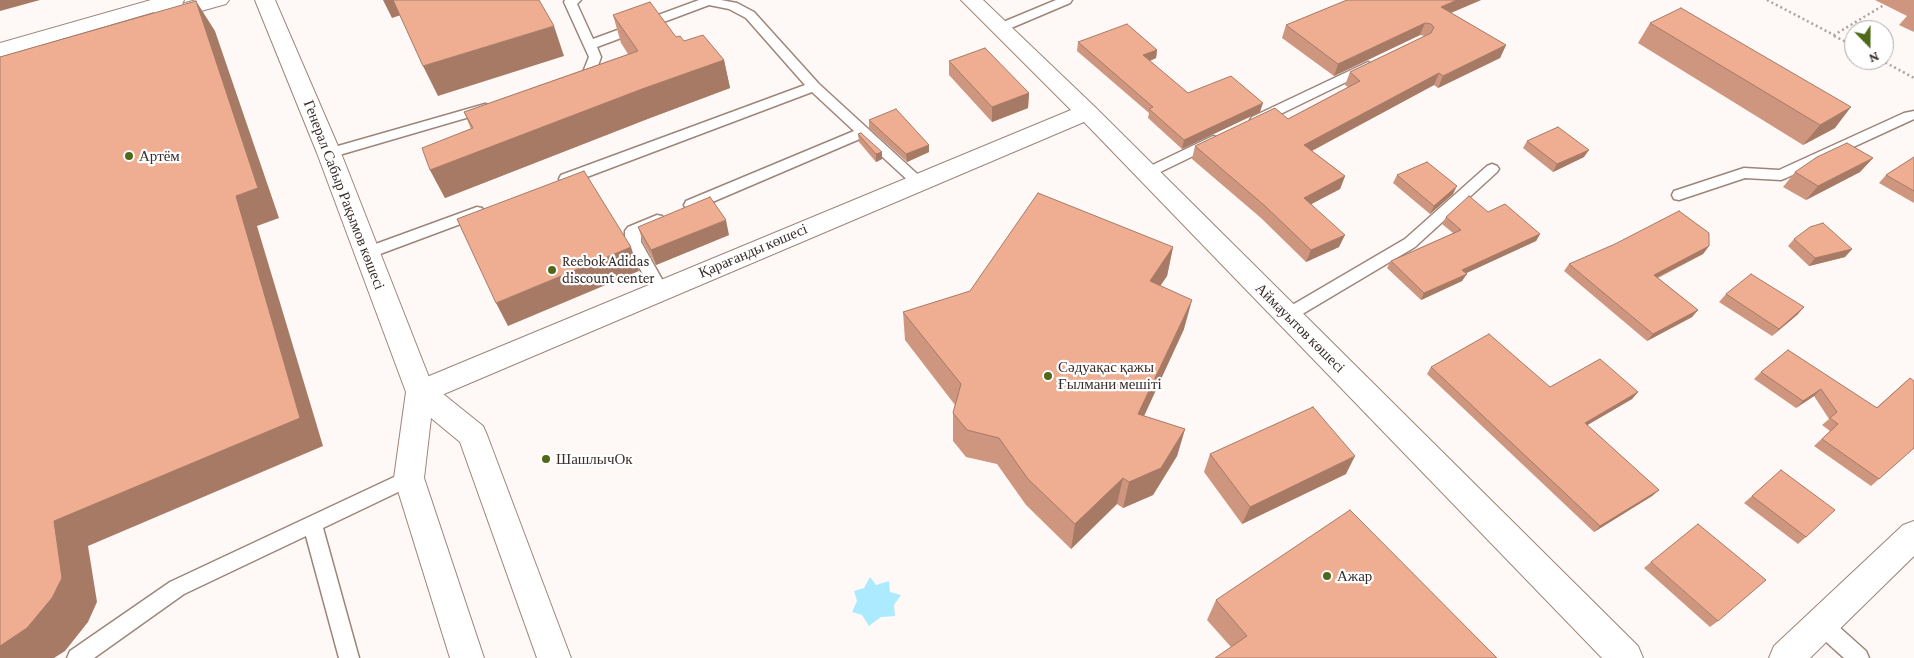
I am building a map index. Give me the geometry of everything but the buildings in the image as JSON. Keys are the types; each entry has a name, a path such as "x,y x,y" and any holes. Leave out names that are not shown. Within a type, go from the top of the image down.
{"street":[{"path":"0,50 174,0"},
{"path":"0,64 219,0"},
{"name":"Генерал Сабыр Рақымов көшесі","path":"265,0 329,153 420,392 409,478 467,658"},
{"name":"Аймауытов көшесі","path":"970,0 1087,112 1626,658"},
{"name":"Қарағанды көшесі","path":"420,392 1087,112"},
{"name":"Генерал Сабыр Рақымов көшесі","path":"420,392 472,435 554,658"},
{"path":"1786,658 1914,536"}],"lane":[{"path":"563,87 572,85 589,74 595,57 570,2 575,0"},
{"path":"1031,0 1042,10"},
{"path":"1000,28 1066,0"},
{"path":"590,45 708,1 733,6 750,15 814,87 919,182"},
{"path":"1243,127 1377,62"},
{"path":"554,183 814,87"},
{"path":"329,153 498,105"},
{"path":"1680,195 1744,173 1781,175 1914,115"},
{"path":"660,290 633,242 633,231 863,132"},
{"path":"1147,173 1225,135"},
{"path":"1288,315 1410,243 1492,169"},
{"path":"367,253 490,207"},
{"path":"77,658 177,588 409,478"},
{"path":"312,523 346,657"},
{"path":"1822,624 1859,658"}],"path":[{"path":"1767,0 1844,41"},
{"path":"1834,36 1884,5"},
{"path":"1894,67 1914,78"}],"water":[{"path":"870,577 876,585 889,581 890,592 901,595 894,605 895,616 881,617 869,626 862,615 852,612 857,601 854,591 864,588"}],"place":[{"name":"Артём","path":"129,156"},
{"name":"Reebok Adidas discount center","path":"552,270"},
{"name":"Сәдуақас қажы Ғылмани мешіті","path":"1048,376"},
{"name":"ШашлычОк","path":"546,459"},
{"name":"Ажар","path":"1327,576"}]}
